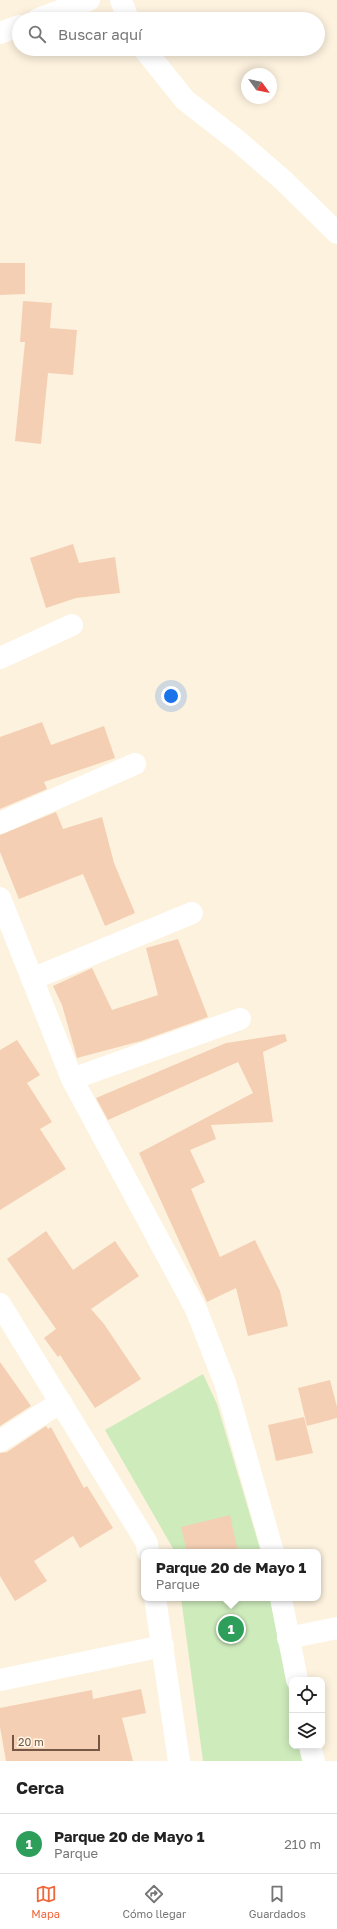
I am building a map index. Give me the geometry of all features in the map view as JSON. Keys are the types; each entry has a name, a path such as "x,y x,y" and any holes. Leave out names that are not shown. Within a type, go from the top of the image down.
{"street":[{"path":"57,12 89,0"},
{"path":"122,0 126,12"},
{"path":"0,33 12,29"},
{"path":"150,56 185,100 239,142 284,181 337,233"},
{"path":"0,658 72,625"},
{"path":"0,823 135,764"},
{"path":"0,898 72,1079 196,1309 224,1383 272,1549"},
{"path":"32,979 192,913"},
{"path":"72,1079 240,1019"},
{"path":"0,1304 147,1543 148,1549"},
{"path":"0,1441 61,1402"},
{"path":"156,1601 179,1761"},
{"path":"282,1601 296,1677"},
{"path":"288,1638 337,1628"},
{"path":"0,1680 163,1646"},
{"path":"311,1749 314,1761"}],"green space":[{"path":"203,1374 217,1404 260,1549 173,1549 105,1430"},
{"path":"181,1601 271,1601 289,1690 289,1749 300,1749 302,1761 203,1761"}],"building":[{"path":"0,263 25,263 25,294 0,295"},
{"path":"23,301 52,303 50,328 77,330 73,375 48,373 41,444 15,441 25,342 20,342"},
{"path":"73,544 79,563 115,557 120,593 76,598 46,608 30,558"},
{"path":"42,722 51,745 104,726 115,758 44,782 47,789 0,809 0,737"},
{"path":"56,812 63,829 102,817 114,863 135,913 105,926 83,874 19,899 0,852 0,835"},
{"path":"178,939 208,1017 141,1041 77,1058 62,1005 53,986 92,968 112,1010 158,995 146,948"},
{"path":"285,1034 287,1041 263,1052 273,1122 211,1125 216,1139 190,1150 205,1182 191,1189 220,1257 255,1240 280,1291 288,1326 248,1336 236,1288 207,1302 139,1153 253,1093 238,1062 108,1120 96,1098 226,1043"},
{"path":"17,1040 40,1075 27,1083 52,1122 40,1129 66,1169 0,1210 0,1050"},
{"path":"46,1231 73,1270 115,1241 139,1276 91,1309 104,1324 141,1379 95,1408 60,1355 58,1357 44,1338 56,1329 7,1259"},
{"path":"0,1362 31,1406 0,1426"},
{"path":"330,1380 337,1407 337,1418 307,1426 298,1388"},
{"path":"304,1417 313,1453 276,1461 268,1425"},
{"path":"46,1426 48,1429 51,1427 84,1488 87,1486 113,1528 80,1548 73,1536 34,1561 47,1581 15,1601 0,1576 0,1453 7,1452"},
{"path":"230,1515 237,1549 186,1549 181,1527"},
{"path":"141,1689 146,1713 122,1718 133,1761 6,1761 0,1727 0,1708 92,1690 93,1699"}],"place":[{"name":"Parque 20 de Mayo 1","path":"231,1629"}]}
